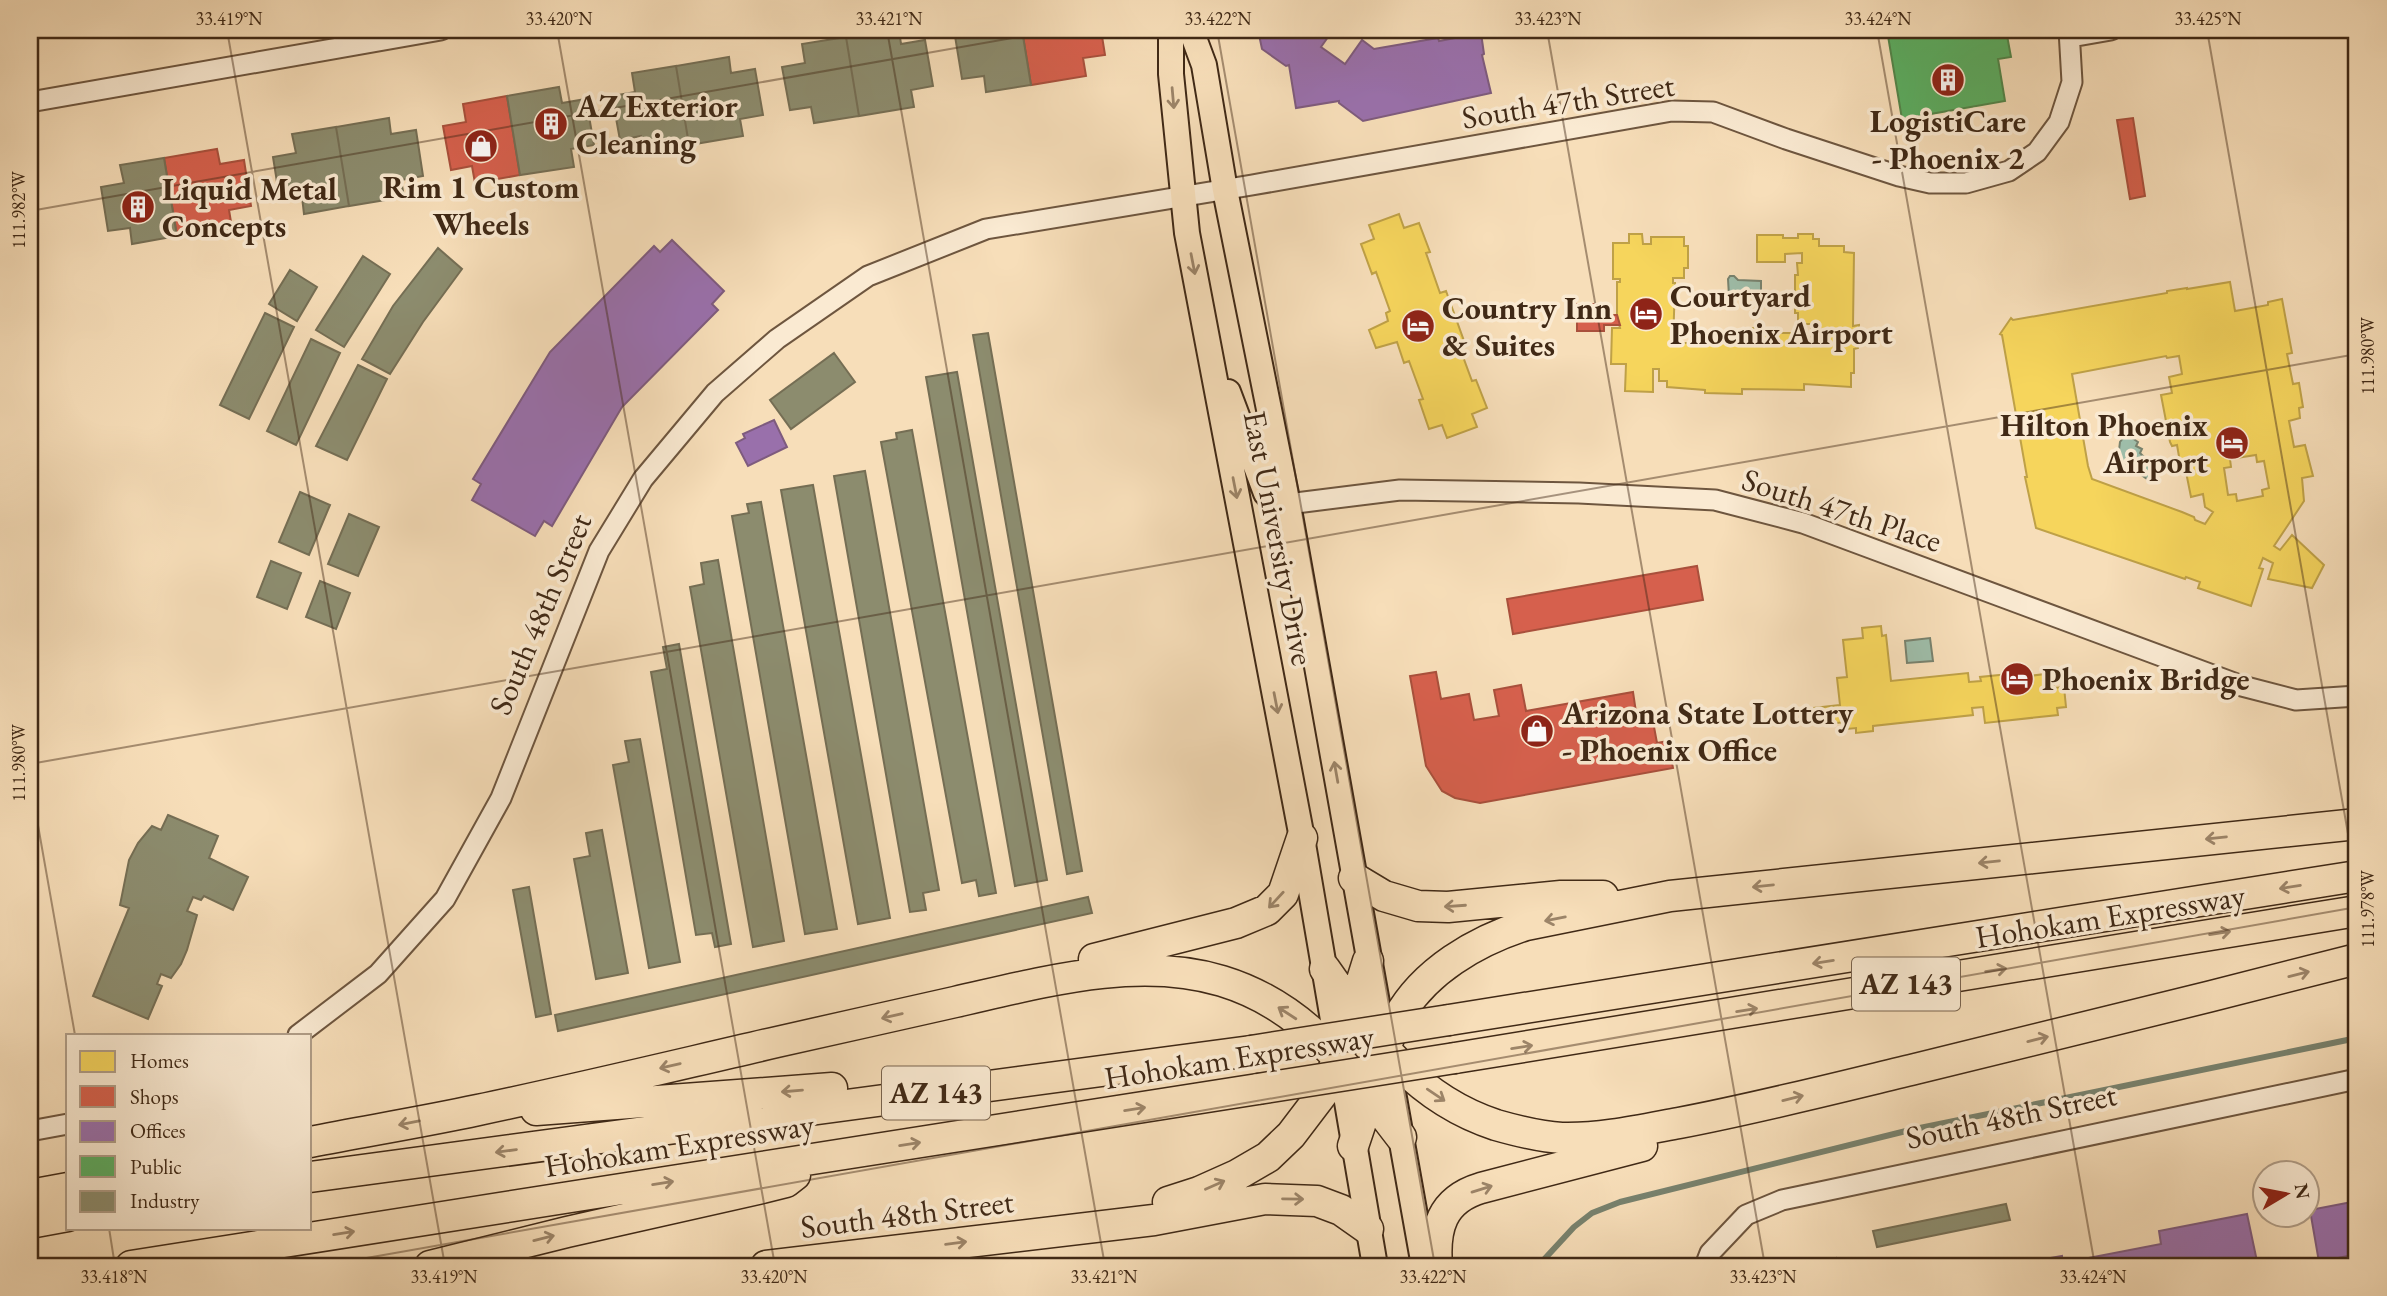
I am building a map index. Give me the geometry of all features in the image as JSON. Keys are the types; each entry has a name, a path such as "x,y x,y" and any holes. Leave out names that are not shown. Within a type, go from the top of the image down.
{"highway":[{"path":"1353,1146 1384,1051 1399,1017 1413,998 1439,971 1471,949 1526,925 1670,896 2357,824"},
{"path":"1008,990 1091,960 1258,915 1283,894 1302,838"},
{"name":"Hohokam Expressway","path":"312,1177 1251,1051 2357,876"},
{"path":"1354,878 1376,893 1393,900 1426,906 1448,907 1561,896 1670,896"},
{"name":"Hohokam Expressway","path":"131,1266 1455,1058 2357,911"},
{"path":"1325,969 1384,1051 1417,1081 1451,1105 1493,1124 1558,1138 1598,1136 1727,1114 2161,1010 2357,959"},
{"path":"1056,1230 1199,1192 1268,1157 1291,1135 1319,1100 1338,1057 1368,961"},
{"path":"312,1142 476,1110 1008,990 1117,971 1181,971 1239,987 1269,1002 1306,1026 1338,1057 1401,1137"},
{"path":"476,1110 597,1107 1251,1051"},
{"path":"1437,1266 1437,1234 1440,1222 1451,1206 1464,1195 1481,1188 1640,1147 1727,1114"},
{"path":"430,1266 786,1182 817,1158"},
{"path":"30,1195 66,1188"},
{"path":"1056,1230 1154,1220 1265,1199 1292,1198 1333,1206 1368,1229"},
{"path":"30,1223 66,1216"},
{"name":"South 48th Street","path":"766,1266 1056,1230"}],"main road":[{"name":"East University Drive","path":"1171,30 1171,74 1182,197 1206,337 1302,838 1375,1266"},
{"name":"East University Drive","path":"1191,30 1204,65 1225,190 1288,504 1424,1266"},
{"path":"1206,337 1266,494 1275,502 1288,504"}],"street":[{"path":"30,102 441,30"},
{"path":"2070,33 2111,30"},
{"name":"South 47th Street","path":"1182,197 1672,111 1713,112 1899,176 1930,183 1966,183 2009,172 2037,152 2059,122 2071,82 2070,33"},
{"name":"South 48th Street","path":"299,1034 378,974 445,900 501,798 599,551 643,479 715,393 777,339 867,276 986,229 1182,197"},
{"name":"South 47th Place","path":"1288,504 1400,490 1603,494 1715,500 1803,523 2242,686 2296,700 2357,696"},
{"name":"South 48th Street","path":"1705,1266 1710,1253 1746,1215 1782,1200 2357,1079"},
{"path":"30,1131 66,1124"}],"shaded area":[{"path":"1730,276 1738,280 1761,281 1761,299 1755,300 1752,296 1729,296"},
{"path":"2129,436 2138,442 2136,446 2142,449 2140,453 2159,472 2151,482 2115,456 2120,442"},
{"path":"1930,638 1933,661 1907,663 1905,641"}],"building: Homes":[{"name":"Country Inn & Suites","path":"1399,214 1404,228 1419,223 1430,252 1426,253 1440,293 1446,291 1464,341 1458,343 1472,381 1476,380 1487,408 1472,414 1477,427 1447,438 1442,425 1429,429 1419,400 1423,399 1409,361 1404,363 1397,342 1376,348 1369,330 1388,321 1386,313 1390,311 1376,272 1372,274 1361,244 1374,239 1369,225"},
{"name":"Courtyard Phoenix Airport","path":"1629,234 1642,234 1643,244 1651,244 1651,237 1684,237 1684,246 1688,246 1688,268 1684,268 1684,278 1673,278 1673,345 1680,346 1680,343 1691,343 1691,332 1752,332 1752,328 1780,328 1780,333 1792,333 1792,345 1810,345 1812,324 1798,324 1798,313 1795,313 1795,275 1798,275 1797,263 1802,263 1802,253 1785,254 1785,262 1757,262 1757,235 1798,238 1798,234 1813,234 1813,239 1819,239 1819,246 1844,246 1844,252 1854,253 1853,326 1859,325 1851,387 1804,384 1804,390 1742,389 1742,394 1705,393 1705,390 1667,387 1667,381 1659,381 1659,369 1653,369 1653,392 1625,391 1626,364 1611,364 1612,328 1620,328 1617,315 1617,282 1620,282 1620,279 1613,279 1613,243 1629,243"},
{"name":"Hilton Phoenix Airport","path":"2230,282 2235,311 2268,305 2268,302 2282,299 2292,353 2287,354 2293,384 2299,383 2303,407 2299,408 2300,418 2289,421 2294,447 2305,445 2313,476 2302,478 2304,501 2274,546 2280,550 2292,535 2324,565 2312,588 2268,579 2273,563 2263,558 2259,568 2263,569 2251,606 2198,588 2200,582 2036,528 2000,334 2011,318 2013,320","holes":["2166,356 2179,356 2182,374 2169,377 2172,393 2161,395 2170,442 2172,446 2177,445 2181,468 2185,467 2191,497 2203,494 2205,507 2213,512 2205,524 2182,512 2092,479 2088,466 2072,374","2256,455 2257,462 2264,461 2269,488 2262,490 2263,496 2237,501 2236,494 2228,495 2224,468 2231,467 2230,459"]},
{"name":"Phoenix Bridge","path":"1881,626 1882,636 1886,635 1891,681 1968,673 1969,682 1981,681 1980,677 2029,672 2029,676 2053,673 2054,688 2064,687 2066,707 2057,708 2058,715 1985,723 1983,707 1972,708 1973,715 1873,726 1873,731 1856,733 1856,728 1847,729 1846,722 1816,725 1814,708 1840,705 1837,678 1847,677 1843,640 1863,638 1862,628"}],"building: Shops":[{"path":"1022,30 1101,30 1105,55 1083,58 1086,76 1031,85"},
{"name":"Rim 1 Custom Wheels","path":"507,96 520,175 475,183 472,166 451,170 443,126 466,122 463,104"},
{"path":"2133,118 2145,196 2130,199 2117,120"},
{"path":"217,149 220,164 244,160 251,206 229,210 232,228 177,236 164,158"},
{"path":"1577,304 1605,304 1605,315 1617,315 1620,325 1604,325 1604,331 1577,331"},
{"path":"1697,566 1703,600 1513,634 1507,599"},
{"name":"Arizona State Lottery - Phoenix Office","path":"1436,672 1441,699 1469,694 1474,720 1499,716 1494,690 1521,685 1526,711 1633,692 1637,719 1652,716 1657,743 1668,741 1673,768 1480,803 1455,798 1442,791 1426,766 1410,676"}],"building: Offices":[{"path":"1258,30 1333,30 1321,47 1345,64 1362,40 1374,49 1481,33 1482,55 1491,93 1363,121 1339,101 1296,108 1289,65 1286,66 1262,49"},
{"path":"672,240 724,291 712,304 718,310 622,407 552,526 544,521 535,536 472,500 481,484 473,479 550,352 654,246 660,252"},
{"path":"774,420 787,447 748,466 736,443 745,438 743,434"},
{"path":"2357,1201 2357,1254 2319,1262 2313,1230 2320,1230 2320,1208"},
{"path":"2247,1214 2258,1266 2084,1266 2083,1259 2161,1244 2159,1231"},
{"path":"2062,1256 2063,1266 2004,1266"},
{"path":"1836,1258 1838,1266 1793,1266"}],"building: Public":[{"name":"LogistiCare - Phoenix 2","path":"1887,30 2006,30 2011,57 1998,59 2005,101 1902,119"}],"building: Industry":[{"path":"899,30 901,44 925,40 933,86 911,90 914,107 859,116 846,37"},
{"path":"977,30 1022,30 1031,85 986,92 984,76 962,79 955,36"},
{"path":"846,37 859,116 814,123 811,107 790,110 782,67 805,63 802,44"},
{"path":"729,57 731,73 755,69 763,115 740,119 743,136 689,145 676,66"},
{"path":"676,66 689,145 644,152 641,136 620,140 612,96 635,92 632,73"},
{"name":"AZ Exterior Cleaning","path":"559,87 562,103 586,99 594,145 571,149 574,167 520,175 507,96"},
{"path":"389,118 391,134 416,130 423,176 401,180 404,197 349,206 336,127"},
{"path":"336,127 349,206 304,214 302,197 280,201 273,157 296,153 292,134"},
{"name":"Liquid Metal Concepts","path":"164,158 177,236 132,244 130,228 108,231 101,187 124,183 120,165"},
{"path":"438,248 462,269 423,322 390,374 362,359 393,306"},
{"path":"363,256 390,274 344,347 316,330"},
{"path":"290,270 317,287 297,321 269,304"},
{"path":"265,313 294,327 249,419 220,405"},
{"path":"988,333 1082,871 1067,874 973,335"},
{"path":"311,339 340,353 296,445 267,431"},
{"path":"834,353 855,382 791,429 770,400"},
{"path":"358,365 387,379 347,460 316,446"},
{"path":"957,372 1047,880 1015,886 926,377"},
{"path":"912,430 996,893 979,896 976,880 962,883 881,442 897,439 896,433"},
{"path":"865,471 939,890 923,893 926,910 910,912 834,476"},
{"path":"813,485 890,918 858,924 781,490"},
{"path":"300,492 330,505 309,555 279,542"},
{"path":"761,502 837,929 805,934 732,516 749,513 747,504"},
{"path":"349,514 379,527 358,576 328,564"},
{"path":"718,560 784,941 753,947 690,587 704,584 701,563"},
{"path":"271,561 301,573 287,609 257,597"},
{"path":"320,581 350,593 336,629 306,617"},
{"path":"679,644 731,944 715,947 712,933 696,935 651,672 667,669 663,647"},
{"path":"640,739 680,962 649,968 613,765 629,762 625,741"},
{"path":"168,815 218,836 209,858 248,877 233,910 204,896 201,900 193,897 187,911 197,915 187,950 171,978 161,974 157,984 162,986 148,1019 93,996 129,908 120,905 129,860 152,826 161,830"},
{"path":"602,830 628,973 596,979 574,859 590,856 586,833"},
{"path":"529,887 551,1014 536,1017 513,890"},
{"path":"1088,897 1092,913 558,1031 555,1015"},
{"path":"2006,1204 2010,1220 1877,1247 1873,1231"}],"waterway":[{"path":"1538,1266 1574,1227 1592,1213 1620,1202 1910,1130 2357,1038"}],"place":[{"name":"LogistiCare - Phoenix 2","path":"1948,80"},
{"name":"AZ Exterior Cleaning","path":"551,124"},
{"name":"Rim 1 Custom Wheels","path":"481,146"},
{"name":"Liquid Metal Concepts","path":"138,207"},
{"name":"Courtyard Phoenix Airport","path":"1646,314"},
{"name":"Country Inn & Suites","path":"1418,326"},
{"name":"Hilton Phoenix Airport","path":"2232,443"},
{"name":"Phoenix Bridge","path":"2017,679"},
{"name":"Arizona State Lottery - Phoenix Office","path":"1537,731"}]}
